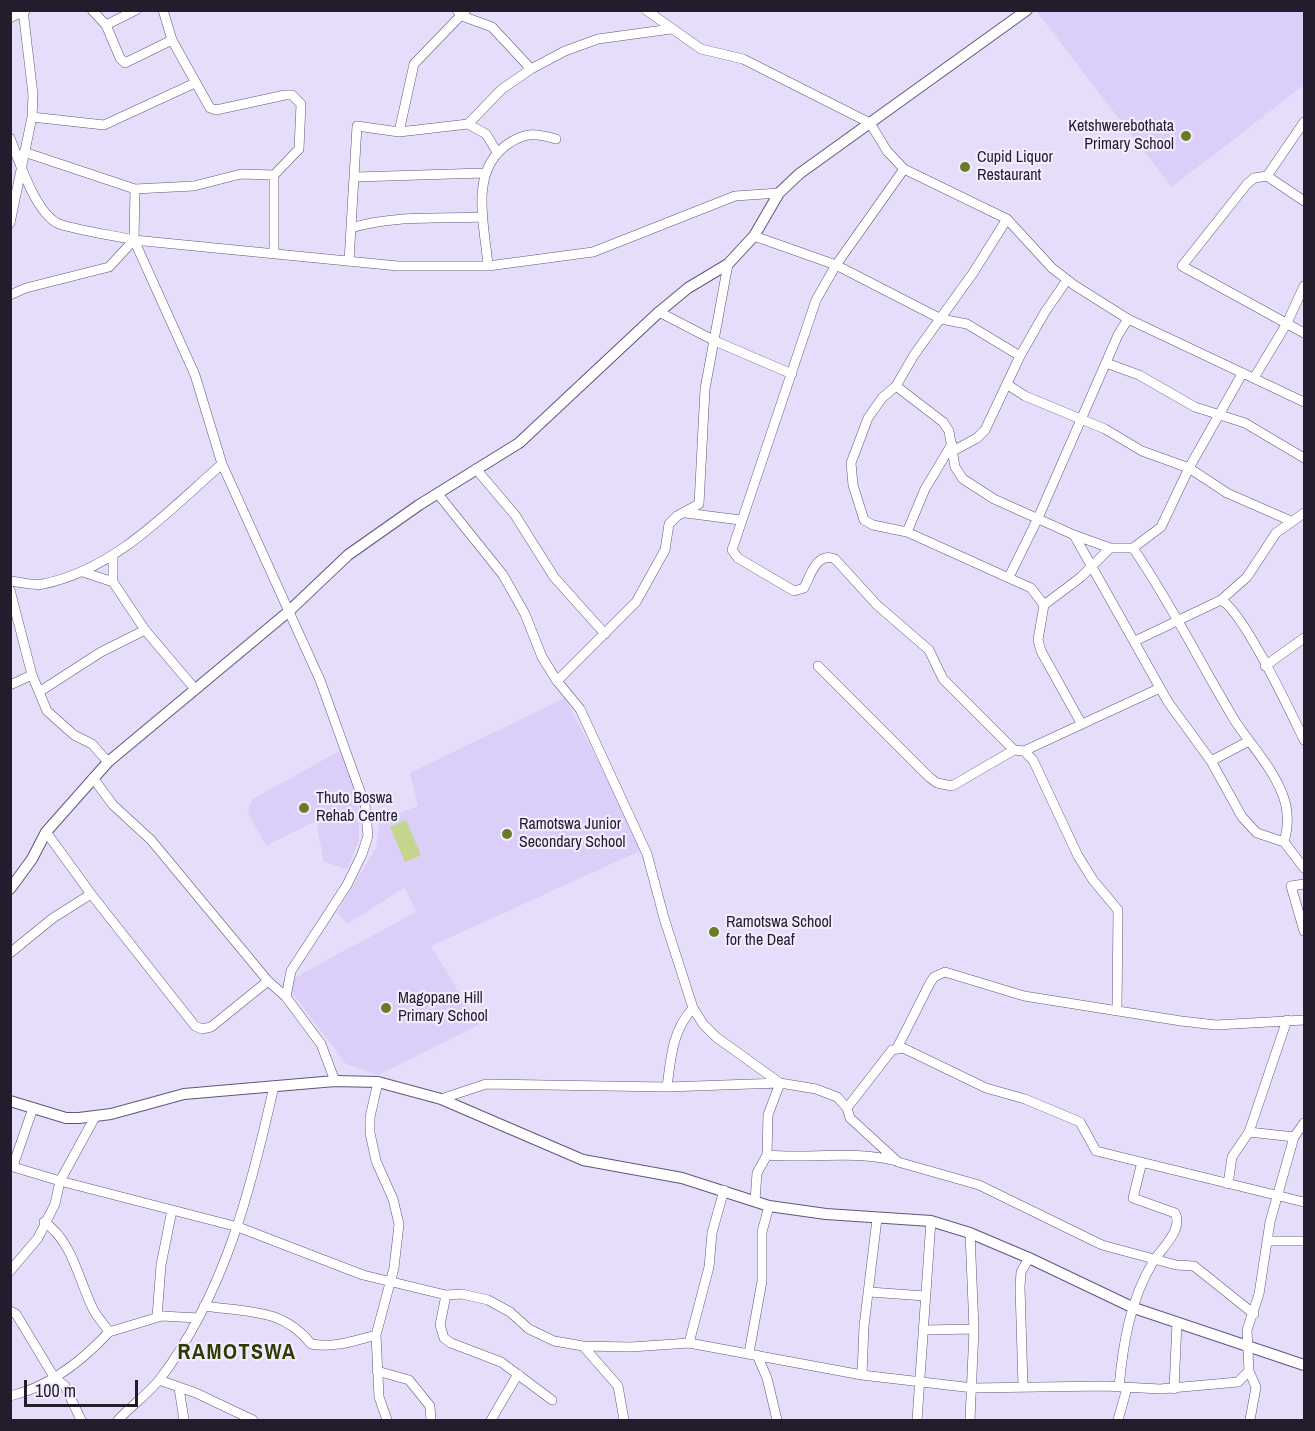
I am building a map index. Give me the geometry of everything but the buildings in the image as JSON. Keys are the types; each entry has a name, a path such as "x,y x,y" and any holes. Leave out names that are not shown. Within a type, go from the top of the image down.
{"street":[{"path":"92,10 106,26 120,58 125,63 172,40"},
{"path":"106,26 136,10"},
{"path":"163,10 172,40 208,106 214,110 285,95 297,98 301,104 299,149 274,175 274,253"},
{"path":"646,10 701,49 743,59 870,123 887,151 904,169 1007,219 1052,268 1128,319 1305,402"},
{"path":"10,889 32,859 46,832 108,762 288,612 348,555 476,469 519,443 659,312 688,288 728,264 754,236 779,194 799,174 977,49 1027,10"},
{"path":"10,18 24,11 32,82 32,117 10,223"},
{"path":"399,132 414,64 461,12 492,27 531,69"},
{"path":"468,124 502,89 531,69 565,51 598,39 671,29"},
{"path":"32,117 96,126 104,125 195,83"},
{"path":"1267,176 1305,122"},
{"path":"349,261 356,177 357,126 399,132 468,124 486,134 497,152"},
{"path":"488,266 482,217 484,173 497,152 521,135 530,133 556,139"},
{"path":"10,138 21,168 45,212 56,222 134,240 440,268 488,266 593,252 735,196 779,194"},
{"path":"24,152 135,189 194,186 241,174 274,175"},
{"path":"10,157 21,168"},
{"path":"904,169 836,265 816,300 740,520 732,545 733,554 794,591 804,588 819,561 826,557 835,559 877,605 929,650 943,679 1019,750 1033,760 1078,856 1093,880 1118,910 1120,919 1117,1010"},
{"path":"356,177 484,173"},
{"path":"1305,201 1267,176 1254,178 1182,266 1305,333"},
{"path":"135,189 134,240 195,375 222,464 320,680 365,805 368,836 347,885 291,971 286,997"},
{"path":"351,228 367,223 400,220 482,217"},
{"path":"1007,219 941,319 914,355 896,386 882,398 868,418 850,463 850,474 864,520 873,525 907,532 1009,577 1031,588 1044,605"},
{"path":"754,236 836,265 941,319 967,324 1020,356"},
{"path":"10,295 26,288 109,267 134,240"},
{"path":"557,681 636,602 665,550 669,524 677,516 696,508 700,500 705,389 728,264"},
{"path":"907,532 925,489 953,448 977,438 985,430 1020,356 1045,312 1067,280"},
{"path":"1254,378 1287,323 1305,286"},
{"path":"659,312 715,341 792,374"},
{"path":"1009,577 1128,319"},
{"path":"1106,363 1139,375 1195,407 1245,423 1305,458"},
{"path":"896,386 943,422 949,430 955,467 963,479 994,499 1074,535 1110,548 1133,548 1161,527 1189,468 1242,374"},
{"path":"1008,385 1025,396 1081,419 1142,451 1189,468 1227,494 1291,521"},
{"path":"10,581 41,585 83,572 113,557 222,464"},
{"path":"476,469 514,515 554,577 605,634"},
{"path":"438,494 503,575 525,614 542,657 557,681 580,709 647,854 664,918 693,1008 703,1024 716,1037 780,1083"},
{"path":"686,513 740,520"},
{"path":"1135,641 1221,600 1246,577 1265,546 1291,521 1305,513"},
{"path":"1074,535 1089,566 1135,641 1160,688 1211,761 1249,826 1257,833 1284,842 1305,868"},
{"path":"1080,723 1061,684 1046,663 1038,640 1044,605 1081,577 1089,566 1110,548"},
{"path":"1133,548 1283,794 1288,816 1284,842"},
{"path":"113,557 113,582 145,630 195,689"},
{"path":"83,572 113,582"},
{"path":"10,590 32,675 39,692 55,720 92,744 108,762"},
{"path":"1221,600 1228,604 1247,630 1303,733"},
{"path":"39,692 101,652 145,630"},
{"path":"1265,666 1305,638"},
{"path":"818,666 937,783 952,786 1019,750 1160,688"},
{"path":"10,685 32,675"},
{"path":"1211,761 1249,741"},
{"path":"93,778 113,805 151,840 268,981 286,997 321,1044 335,1081"},
{"path":"46,832 91,894 195,1026 202,1029 211,1027 268,981"},
{"path":"1305,884 1291,886 1305,930"},
{"path":"10,953 53,918 91,894"},
{"path":"847,1107 892,1050 897,1048 934,977 945,972 1024,996 1136,1015 1216,1025 1305,1020"},
{"path":"667,1087 674,1038 683,1019 693,1008"},
{"path":"1228,1184 1232,1157 1249,1132 1287,1020"},
{"path":"897,1048 986,1088 1080,1122 1096,1151 1305,1202"},
{"path":"10,1101 66,1118 95,1117 184,1094 335,1081 378,1082 441,1099 583,1160 682,1178 769,1206 877,1219 931,1221 970,1233 1029,1258 1134,1308 1305,1365"},
{"path":"378,1082 370,1133 376,1161 393,1199 399,1224 391,1282 376,1335 379,1397 387,1420"},
{"path":"755,1201 757,1173 767,1155 768,1115 780,1083"},
{"path":"441,1099 486,1084 667,1087 780,1083 816,1089 837,1097 847,1107 850,1118 898,1161"},
{"path":"118,1420 159,1380 204,1306 238,1227 253,1180 274,1086"},
{"path":"33,1108 12,1166 60,1181 238,1227 298,1252 391,1282 446,1295 462,1294 488,1300 510,1312 530,1329 554,1341 583,1346 631,1347 689,1343 862,1375 973,1388 1174,1389 1238,1382 1249,1371"},
{"path":"10,1271 38,1238 55,1204 60,1181 95,1117"},
{"path":"1250,1420 1256,1387 1249,1371 1247,1330 1254,1314 1267,1241 1294,1137 1305,1123"},
{"path":"1249,1132 1294,1137"},
{"path":"767,1155 791,1158 859,1155 898,1161 979,1185 1082,1236 1126,1253 1194,1266 1254,1314"},
{"path":"1118,1420 1123,1387 1125,1332 1154,1260 1168,1242 1177,1216 1133,1198 1142,1162"},
{"path":"689,1343 710,1267 712,1233 724,1190"},
{"path":"769,1206 762,1232 762,1281 753,1354 767,1378 777,1420"},
{"path":"157,1317 161,1265 172,1210"},
{"path":"862,1375 864,1326 870,1292 877,1219"},
{"path":"917,1420 931,1221"},
{"path":"44,1222 52,1227 65,1246 92,1307 109,1332"},
{"path":"970,1233 974,1329 970,1420"},
{"path":"1267,1241 1305,1241"},
{"path":"1023,1387 1021,1272 1029,1258"},
{"path":"870,1292 925,1296"},
{"path":"446,1295 440,1325 444,1338 451,1343 501,1362 552,1400"},
{"path":"204,1306 280,1317 299,1328 311,1344 349,1343 376,1335"},
{"path":"10,1311 16,1314 54,1377 65,1386 81,1420"},
{"path":"10,1396 23,1393 54,1377 87,1356 109,1332 139,1325 157,1317 198,1318"},
{"path":"1174,1389 1177,1322"},
{"path":"925,1330 974,1329"},
{"path":"583,1346 618,1386 624,1420"},
{"path":"376,1371 409,1380 430,1406 431,1420"},
{"path":"491,1420 518,1374"},
{"path":"159,1380 253,1420"},
{"path":"179,1388 184,1420"}],"shaded area":[{"name":"Ketshwerebothata Primary School","path":"1036,11 1304,11 1304,85 1172,187"},
{"name":"Ramotswa Junior Secondary School","path":"565,698 644,849 431,946 479,1025 379,1075 346,1064 290,990 294,978 416,912 405,887 348,924 337,913 376,848 380,820 418,806 410,773"},
{"name":"Thuto Boswa Rehab Centre","path":"343,749 355,783 359,806 359,840 347,869 324,862 316,821 266,846 247,811 253,799"}],"green space":[{"path":"406,820 421,855 405,862 390,827"}],"place":[{"name":"Ketshwerebothata Primary School","path":"1186,136"},
{"name":"Cupid Liquor Restaurant","path":"965,167"},
{"name":"Thuto Boswa Rehab Centre","path":"304,808"},
{"name":"Ramotswa Junior Secondary School","path":"507,834"},
{"name":"Ramotswa School for the Deaf","path":"714,932"},
{"name":"Magopane Hill Primary School","path":"386,1008"}],"district":[{"name":"RAMOTSWA","path":"237,1353"}]}
